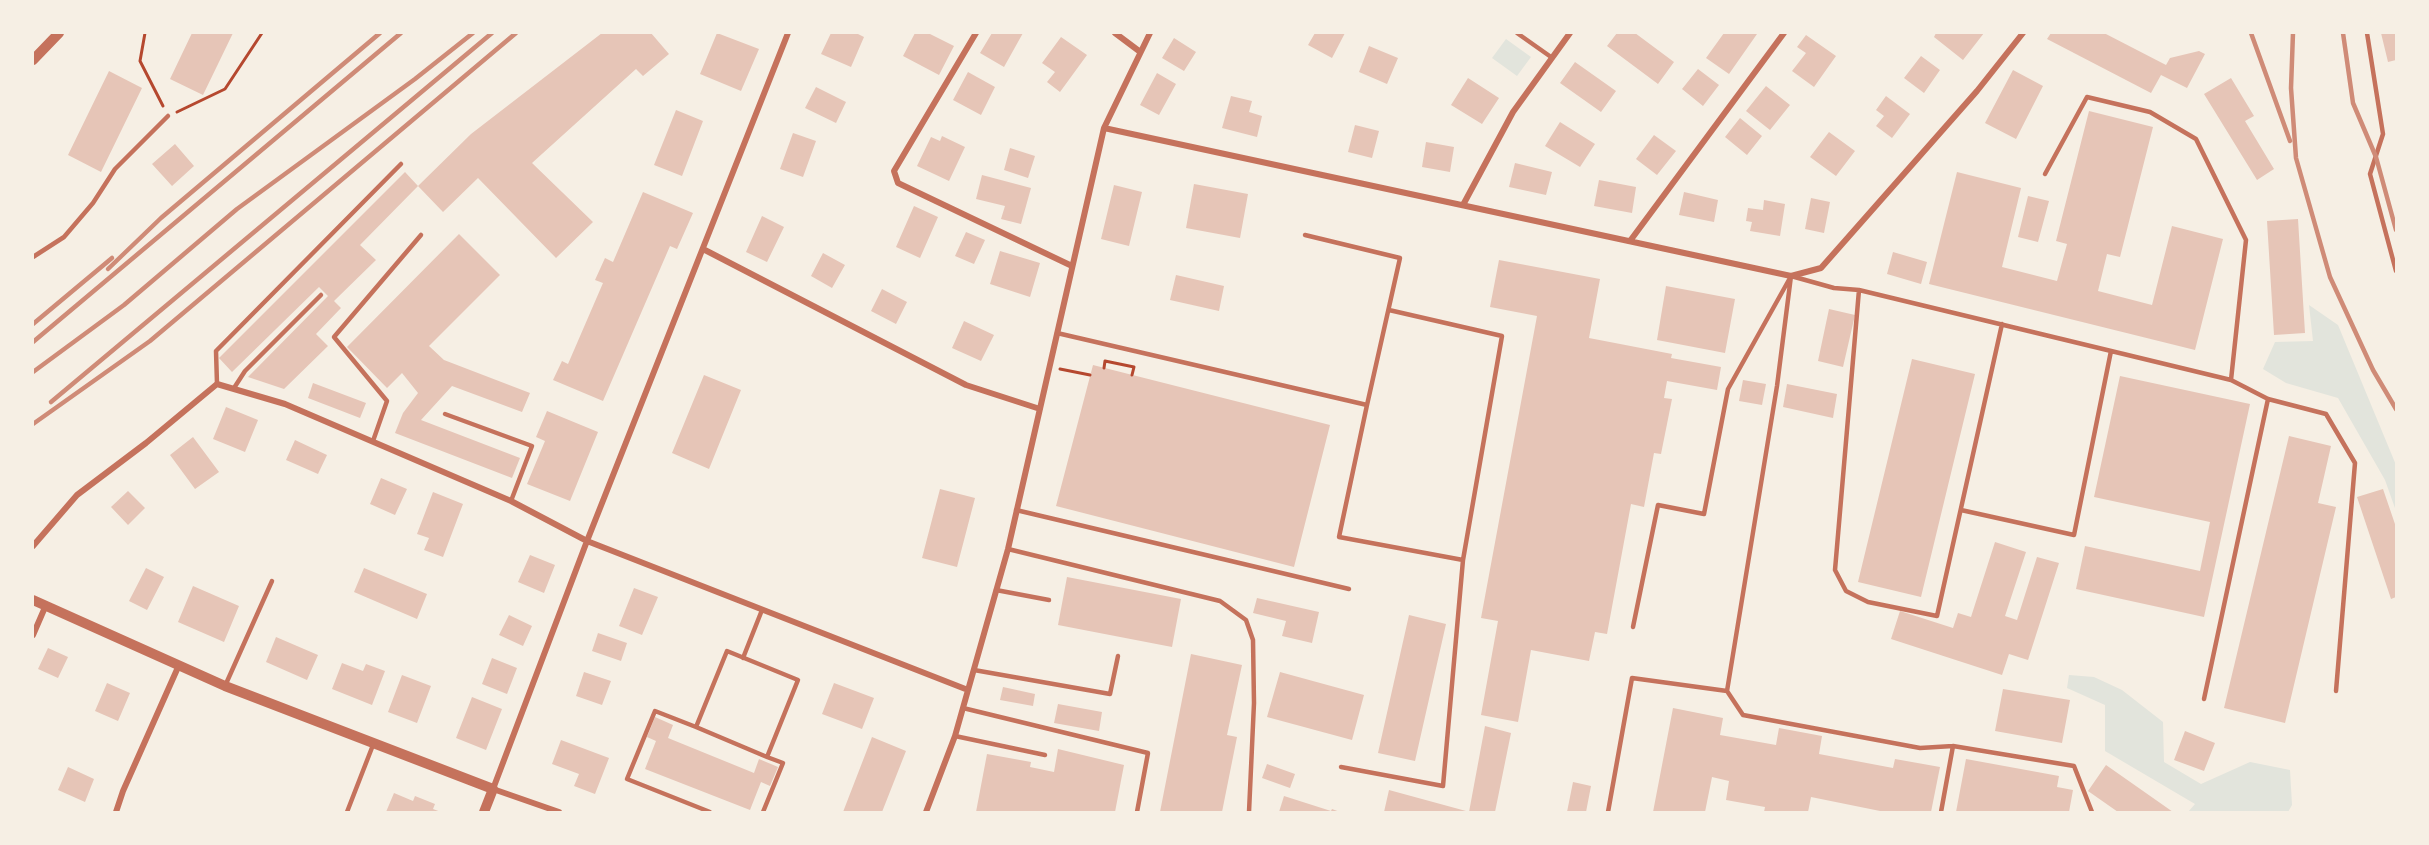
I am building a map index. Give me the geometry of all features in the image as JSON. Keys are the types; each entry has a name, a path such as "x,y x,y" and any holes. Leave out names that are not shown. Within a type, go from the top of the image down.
{"street":[{"path":"33,60 59,33"},
{"path":"484,812 587,541 788,33"},
{"path":"976,33 894,171 898,183 1072,266"},
{"path":"1115,33 1139,51"},
{"path":"926,812 955,736 1008,549 1104,128 1139,51 1150,33"},
{"path":"1463,205 1513,112 1570,33"},
{"path":"1630,241 1784,33"},
{"path":"1104,128 1791,276 1821,268 1977,91 2023,33"},
{"path":"703,249 966,385 1040,409"},
{"path":"33,546 77,495 146,443 217,384 285,404 511,501 587,541 968,690"},
{"path":"33,600 225,686 559,812"},
{"path":"33,635 46,604"},
{"path":"116,812 123,791 179,665"}],"lane":[{"path":"1517,33 1551,57"},
{"path":"2367,33 2383,134 2370,174 2396,271"},
{"path":"2045,174 2087,97 2150,112 2196,140 2246,240 2231,380"},
{"path":"33,257 64,237 93,203 115,169 168,116"},
{"path":"217,384 216,351 401,164"},
{"path":"373,441 387,401 334,337 422,235"},
{"path":"1305,235 1400,258 1339,537 1462,560"},
{"path":"1791,276 1834,288 1858,290 2002,324 2231,380 2268,399 2326,414 2355,463 2336,691"},
{"path":"1633,627 1658,505 1704,514 1728,389 1791,276"},
{"path":"1791,276 1777,386 1727,691 1743,715 1920,748 1953,746 2074,766 2092,812"},
{"path":"1858,290 1835,570 1846,591 1868,602 1937,616 2002,324"},
{"path":"234,388 245,371 321,295"},
{"path":"1341,767 1443,786 1462,560 1502,336 1389,310"},
{"path":"1057,333 1367,405"},
{"path":"1961,510 2074,536 2111,351"},
{"path":"2204,699 2268,399"},
{"path":"445,414 532,446 511,501"},
{"path":"1017,510 1349,589"},
{"path":"1008,549 1220,601 1246,620 1252,640 1254,703 1250,812"},
{"path":"225,686 272,581"},
{"path":"996,590 1048,600"},
{"path":"743,658 762,610"},
{"path":"696,728 727,651 798,680 767,757"},
{"path":"974,670 1110,694 1118,656"},
{"path":"1608,812 1632,678 1727,691"},
{"path":"963,708 1148,753 1137,812"},
{"path":"710,812 695,809 627,779 655,711 783,763 763,812"},
{"path":"955,736 1045,755"},
{"path":"347,812 374,743"},
{"path":"1941,812 1953,746"}],"path":[{"path":"145,33 140,61 168,116 225,89 262,33"},
{"path":"1104,368 1105,361 1134,368 1132,375"},
{"path":"1049,367 1090,375"}],"shaded area":[{"path":"1506,39 1531,57 1517,76 1492,58"},
{"path":"2309,305 2338,325 2396,465 2396,511 2385,480 2338,398 2286,383 2263,369 2275,342 2313,341"},
{"path":"2069,675 2094,677 2122,690 2163,722 2164,762 2201,784 2250,762 2290,770 2292,805 2288,812 2188,812 2195,804 2105,751 2105,705 2067,688"}],"building":[{"path":"192,33 233,33 203,95 170,79"},
{"path":"602,33 651,33 669,54 643,76 636,69 532,163 593,222 556,258 478,178 443,212 418,186 471,134"},
{"path":"717,33 759,49 741,91 700,74"},
{"path":"831,33 856,33 864,37 851,67 821,54"},
{"path":"915,33 928,33 954,46 939,75 903,56"},
{"path":"992,33 1023,33 1004,67 980,53"},
{"path":"1315,33 1345,33 1332,58 1308,45"},
{"path":"1617,33 1635,33 1674,62 1658,84 1607,46"},
{"path":"1724,33 1757,34 1729,74 1706,58"},
{"path":"1936,33 1984,33 1963,60 1934,37"},
{"path":"2051,33 2104,33 2166,65 2170,58 2199,51 2205,54 2187,88 2161,75 2151,93 2047,39"},
{"path":"2381,33 2396,33 2396,60 2388,62"},
{"path":"1806,35 1836,56 1814,87 1792,71 1806,53 1797,47"},
{"path":"1061,37 1087,55 1060,92 1047,82 1055,72 1042,63"},
{"path":"1174,38 1196,52 1184,71 1162,58"},
{"path":"1369,46 1398,58 1387,84 1359,72"},
{"path":"1921,56 1940,70 1924,93 1904,78"},
{"path":"1575,62 1616,91 1601,112 1560,83"},
{"path":"1698,69 1719,85 1703,106 1682,89"},
{"path":"2013,70 2043,86 2016,139 1985,123"},
{"path":"109,71 142,88 101,172 68,155"},
{"path":"968,72 995,87 981,115 953,100"},
{"path":"1157,73 1176,84 1159,115 1140,105"},
{"path":"1468,78 1499,98 1482,124 1451,105"},
{"path":"2231,78 2254,116 2245,121 2274,169 2257,180 2204,94"},
{"path":"1766,86 1790,105 1770,130 1746,111"},
{"path":"816,87 846,102 836,123 805,108"},
{"path":"1231,96 1252,101 1249,112 1262,116 1257,137 1222,128"},
{"path":"1886,96 1910,114 1892,138 1876,126 1884,116 1876,110"},
{"path":"676,110 703,121 682,176 654,165"},
{"path":"2089,111 2153,127 2120,257 2107,254 2098,291 2152,305 2172,226 2223,239 2195,350 1929,284 1957,172 2021,188 2002,267 2057,281 2067,244 2056,241"},
{"path":"1740,118 1762,136 1747,155 1725,137"},
{"path":"1560,122 1595,144 1580,167 1545,146"},
{"path":"1355,125 1379,131 1372,158 1348,152"},
{"path":"1829,132 1855,151 1836,176 1810,157"},
{"path":"793,133 816,141 803,177 780,169"},
{"path":"1654,135 1676,151 1657,175 1636,159"},
{"path":"942,136 965,147 949,181 917,166 931,137 940,141"},
{"path":"1426,142 1454,147 1450,172 1422,167"},
{"path":"175,144 194,166 172,186 152,164"},
{"path":"1010,148 1035,156 1028,178 1004,170"},
{"path":"1515,163 1552,172 1546,195 1509,187"},
{"path":"405,172 418,186 360,245 376,260 334,301 341,308 316,334 328,346 284,389 248,377 328,296 319,287 232,372 219,358"},
{"path":"982,175 1031,188 1021,224 1001,219 1005,206 976,199"},
{"path":"1599,180 1636,187 1632,213 1594,206"},
{"path":"1194,184 1248,194 1240,238 1186,228"},
{"path":"1114,185 1142,192 1129,246 1101,239"},
{"path":"643,192 693,213 677,249 670,246 603,401 553,380 562,361 568,364 603,283 595,280 605,258 613,262"},
{"path":"1684,192 1718,200 1714,222 1679,215"},
{"path":"2028,196 2049,201 2038,242 2018,237"},
{"path":"1811,198 1830,202 1824,233 1805,229"},
{"path":"1764,200 1785,204 1780,236 1750,231 1752,222 1746,221 1748,208 1763,210"},
{"path":"914,206 938,217 920,258 896,247"},
{"path":"762,216 784,227 767,262 746,252"},
{"path":"2298,219 2305,333 2274,335 2267,221"},
{"path":"966,232 985,240 974,264 955,256"},
{"path":"459,234 500,275 429,346 444,360 530,393 522,412 452,386 421,420 520,458 512,478 395,433 403,413 418,393 402,373 387,388 347,347"},
{"path":"1000,251 1040,263 1030,297 990,284"},
{"path":"1893,252 1927,262 1921,284 1887,274"},
{"path":"823,253 845,265 832,288 811,276"},
{"path":"1499,260 1600,279 1589,338 1672,354 1671,358 1721,367 1717,390 1667,381 1664,398 1672,399 1661,454 1654,453 1644,507 1631,504 1607,634 1595,632 1589,661 1531,650 1518,722 1481,715 1498,621 1481,618 1537,316 1490,307"},
{"path":"1176,275 1224,286 1219,311 1170,300"},
{"path":"1666,286 1735,299 1725,353 1657,340"},
{"path":"882,289 907,302 896,324 871,311"},
{"path":"1829,309 1855,315 1843,367 1818,361"},
{"path":"964,321 994,335 981,361 952,348"},
{"path":"1912,359 1975,374 1921,597 1858,582"},
{"path":"1093,365 1330,425 1294,567 1056,506"},
{"path":"704,375 741,390 709,469 672,453"},
{"path":"2120,376 2250,404 2204,617 2076,589 2085,546 2200,571 2210,522 2094,497"},
{"path":"1743,380 1766,384 1762,405 1739,401"},
{"path":"313,383 366,403 360,418 308,398"},
{"path":"1787,384 1837,394 1833,418 1783,407"},
{"path":"226,407 258,420 245,452 213,439"},
{"path":"547,411 598,432 570,501 527,484 545,441 536,437"},
{"path":"2289,436 2331,446 2318,503 2336,507 2285,723 2224,708"},
{"path":"193,437 219,472 195,489 170,455"},
{"path":"295,440 327,455 318,474 286,460"},
{"path":"381,478 407,489 395,515 370,504"},
{"path":"940,489 975,498 957,567 922,558"},
{"path":"2383,489 2396,527 2396,597 2391,599 2357,497"},
{"path":"128,491 145,508 128,525 111,507"},
{"path":"433,492 463,504 443,557 424,550 429,538 417,534"},
{"path":"1995,542 2026,552 2005,616 2017,620 2037,557 2059,563 2028,660 2009,654 2002,675 1891,639 1900,611 1953,628 1958,613 1971,617"},
{"path":"530,555 555,565 544,593 518,582"},
{"path":"146,568 164,577 147,610 129,601"},
{"path":"364,568 427,594 417,619 354,592"},
{"path":"1067,577 1181,599 1172,647 1058,625"},
{"path":"193,586 239,606 224,642 178,622"},
{"path":"634,588 658,597 642,635 619,626"},
{"path":"1257,598 1319,612 1312,643 1282,636 1286,621 1253,613"},
{"path":"509,615 532,626 523,646 499,635"},
{"path":"1409,615 1446,624 1415,761 1378,753"},
{"path":"598,633 627,643 621,661 592,651"},
{"path":"276,637 318,655 307,680 266,662"},
{"path":"48,648 68,657 58,678 38,669"},
{"path":"1191,654 1242,665 1227,735 1237,737 1222,812 1160,812"},
{"path":"492,658 517,668 507,694 482,684"},
{"path":"342,663 363,671 366,664 385,671 372,705 332,689"},
{"path":"584,672 611,681 602,705 576,696"},
{"path":"1280,672 1364,695 1352,740 1267,717"},
{"path":"402,675 431,686 417,723 388,712"},
{"path":"107,683 130,693 118,721 95,711"},
{"path":"834,683 874,698 862,729 822,714"},
{"path":"1003,687 1035,694 1033,706 1000,700"},
{"path":"2003,689 2070,700 2062,743 1995,731"},
{"path":"472,697 502,709 486,750 456,738"},
{"path":"1058,704 1102,712 1099,731 1054,723"},
{"path":"1673,708 1723,718 1720,735 1776,745 1779,728 1822,736 1819,754 1893,768 1895,759 1940,767 1931,812 1885,812 1811,797 1808,812 1764,812 1765,807 1726,800 1729,781 1712,777 1705,812 1653,812"},
{"path":"655,717 673,725 668,738 754,773 759,759 778,767 770,786 761,782 750,810 645,769 656,741 647,737"},
{"path":"1485,726 1511,733 1495,812 1469,812"},
{"path":"2185,731 2215,743 2204,771 2174,760"},
{"path":"872,737 906,751 882,812 843,812"},
{"path":"561,740 609,758 595,794 574,786 579,774 552,764"},
{"path":"1058,749 1124,765 1115,812 976,812 987,754 1031,762 1030,767 1054,772"},
{"path":"1966,759 2059,776 2057,787 2073,790 2069,812 1956,812"},
{"path":"1267,764 1295,774 1290,788 1262,778"},
{"path":"2106,765 2173,812 2118,812 2088,791"},
{"path":"68,767 94,779 85,802 58,790"},
{"path":"1573,782 1591,786 1586,812 1567,812"},
{"path":"1389,790 1466,811 1384,812"},
{"path":"394,793 413,801 415,796 435,804 433,809 441,812 386,812"},
{"path":"1284,796 1331,811 1332,809 1340,812 1279,812"}],"railway":[{"path":"108,269 161,218 380,33"},
{"path":"33,342 401,33"},
{"path":"33,372 124,305 237,209 415,79 473,33"},
{"path":"51,402 492,33"},
{"path":"33,424 150,341 516,33"},
{"path":"2251,33 2290,141"},
{"path":"2293,33 2291,88 2296,158 2330,277 2373,370 2396,409"},
{"path":"2343,33 2353,103 2376,157 2396,230"},
{"path":"33,324 112,258"}]}
